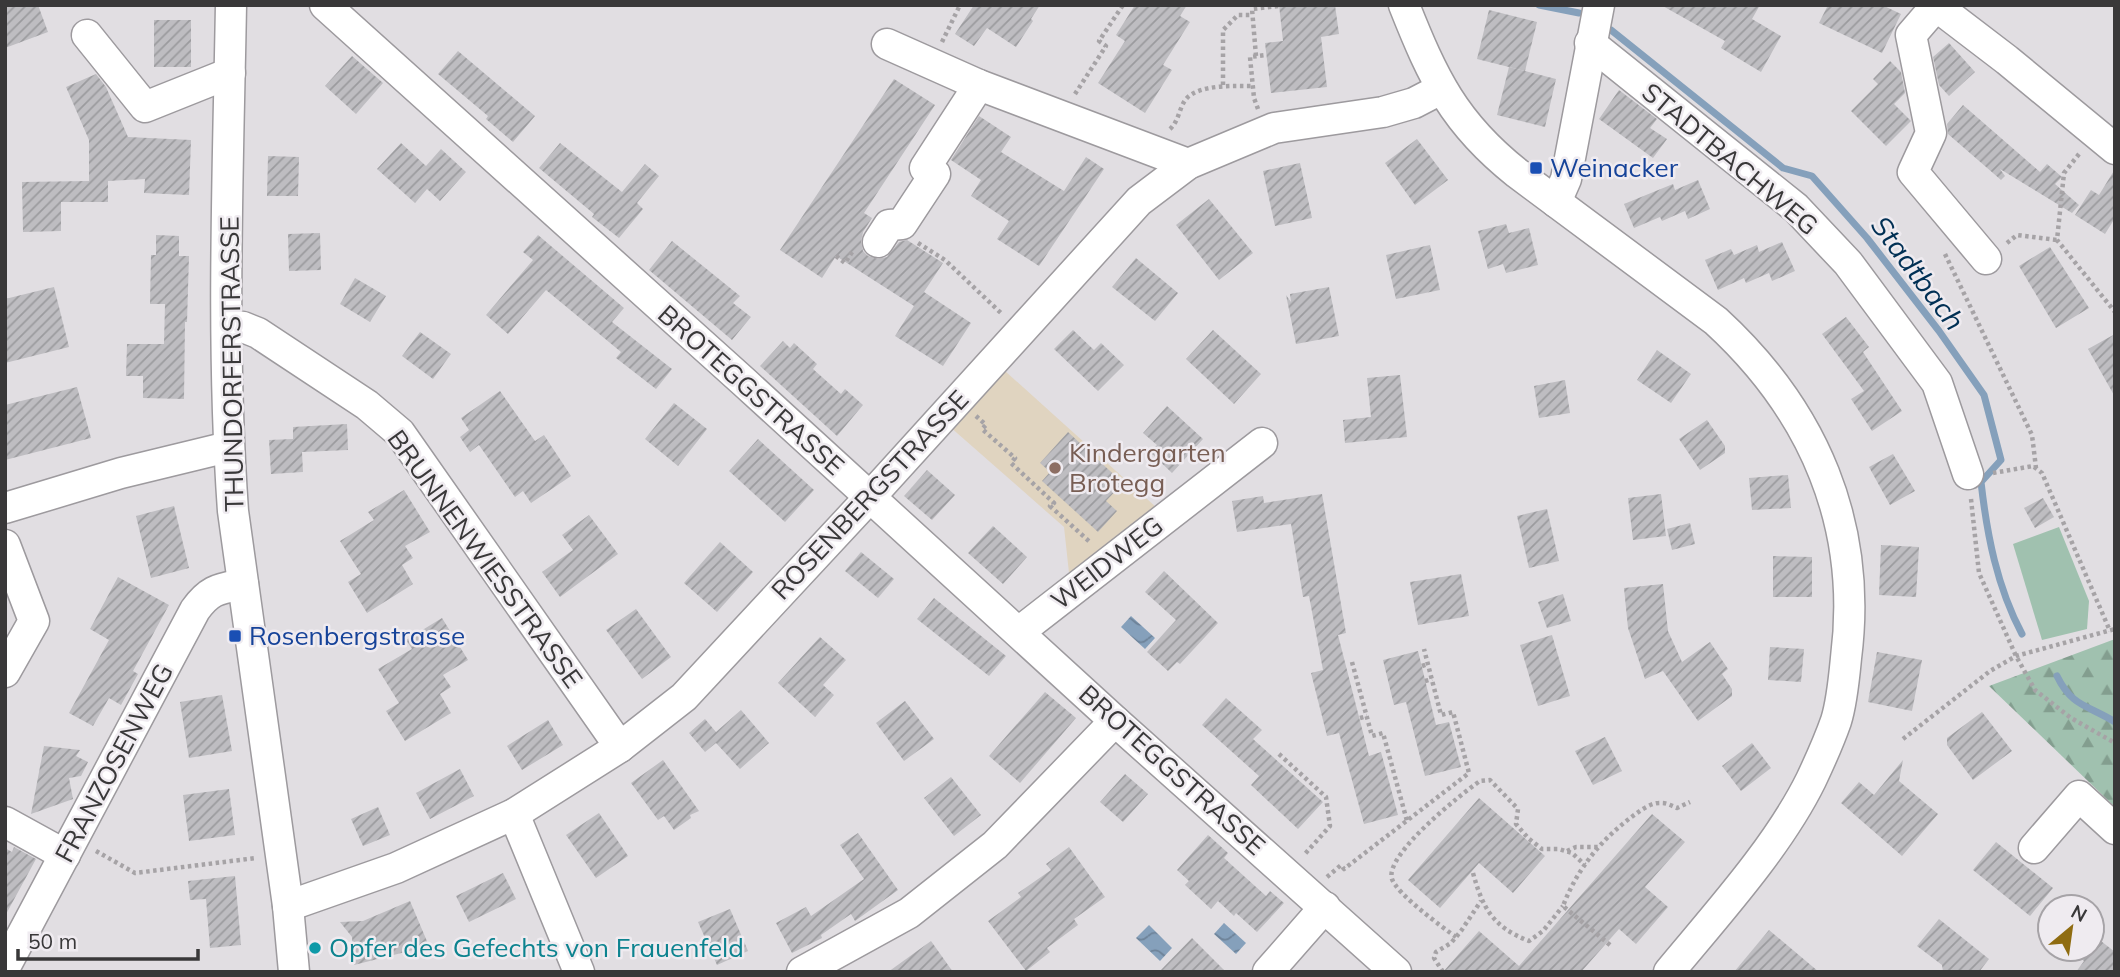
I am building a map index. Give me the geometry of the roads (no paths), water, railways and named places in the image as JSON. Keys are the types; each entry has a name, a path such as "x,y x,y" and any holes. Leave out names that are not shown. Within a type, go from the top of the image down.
{"street":[{"name":"THUNDORFERSTRASSE","path":"231,5 228,447 233,511 288,906 294,972"},
{"name":"BROTEGGSTRASSE","path":"325,5 1115,721 1323,894 1396,972"},
{"path":"1404,5 1441,89 1467,126 1488,148 1517,173 1716,321 1747,349 1769,375 1802,425 1813,449 1829,489 1844,542 1850,600 1849,635 1836,720 1810,781 1777,835 1669,972"},
{"path":"1556,202 1566,179 1599,5"},
{"path":"1986,259 1913,172 1931,133 1911,35 1935,6 2007,60 2104,141"},
{"path":"88,35 145,107 230,73"},
{"name":"STADTBACHWEG","path":"1590,43 1796,208 1848,263 1937,383 1968,474"},
{"path":"887,44 979,85 1188,164"},
{"path":"878,242 889,225 902,224 931,181 935,174 925,168 979,85"},
{"name":"ROSENBERGSTRASSE","path":"288,906 396,868 514,814 620,747 684,698 1139,201 1188,164 1274,128 1383,112 1414,103 1441,89"},
{"name":"BRUNNENWIESSTRASSE","path":"227,326 243,327 258,333 367,405 400,433 620,747"},
{"name":"WEIDWEG","path":"1019,632 1262,443"},
{"path":"5,508 121,473 228,447"},
{"path":"5,545 34,621 5,672"},
{"name":"FRANZOSENWEG","path":"5,967 205,596 216,589 243,584"},
{"path":"802,972 909,913 995,845 1115,721"},
{"path":"2034,848 2079,796 2115,829"},
{"path":"514,814 579,972"},
{"path":"5,822 69,847"},
{"path":"1268,972 1323,894"}],"water":[{"path":"1131,616 1155,638 1145,649 1121,627"},
{"path":"1224,923 1246,943 1236,954 1214,934"},
{"path":"1149,925 1172,948 1160,961 1136,938"}],"waterway":[{"name":"Stadtbach","path":"1539,5 1579,13"},
{"name":"Stadtbach","path":"1611,30 1783,168 1812,176 1867,238 1939,331 1984,395 2001,460 1981,482 1986,522 2006,598 2022,634"},
{"name":"Stadtbach","path":"2057,676 2075,700 2115,722"}],"place":[{"name":"Weinacker","path":"1536,168"},
{"name":"Kindergarten Brotegg","path":"1055,468"},
{"name":"Rosenbergstrasse","path":"235,636"},
{"name":"Opfer des Gefechts von Frauenfeld","path":"315,948"}]}
